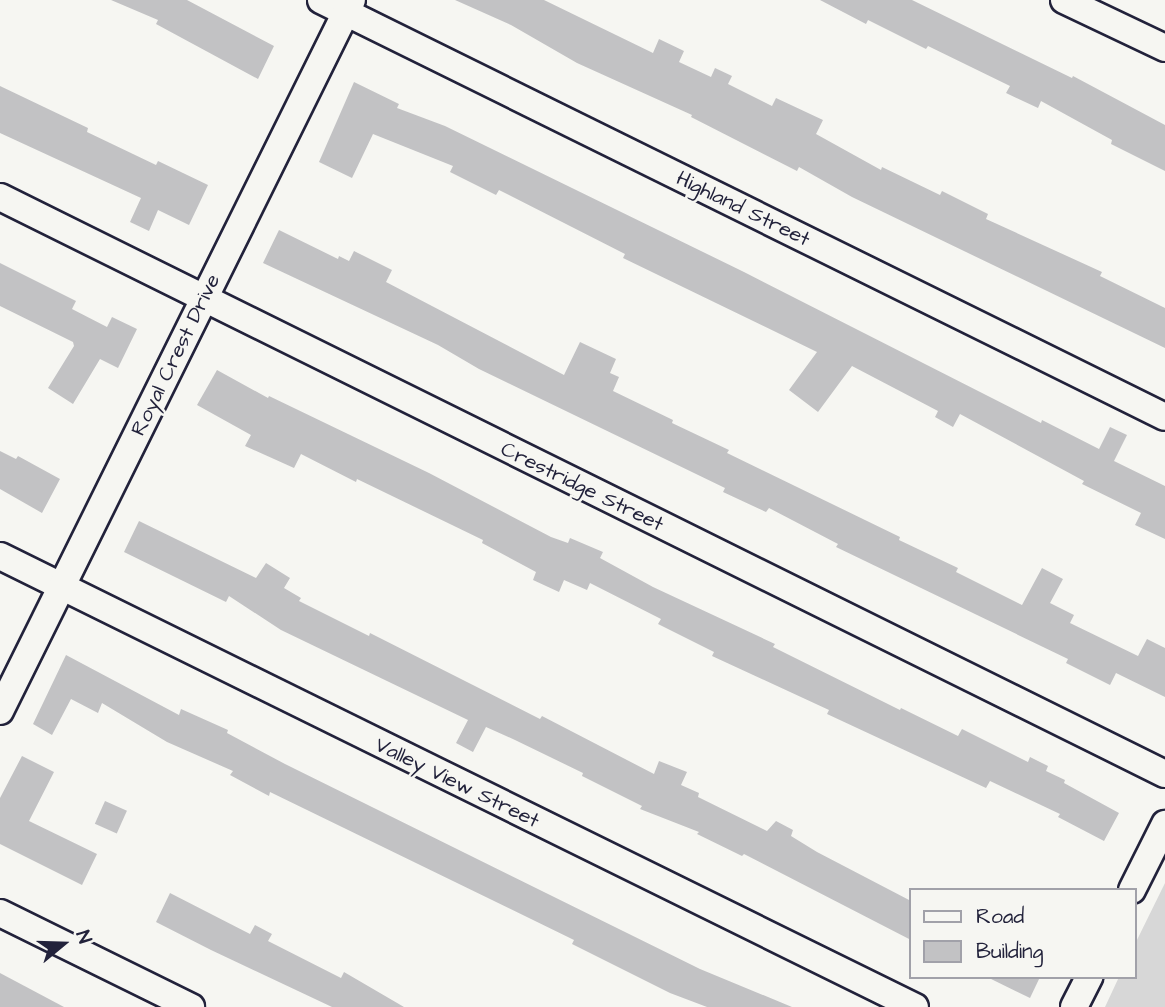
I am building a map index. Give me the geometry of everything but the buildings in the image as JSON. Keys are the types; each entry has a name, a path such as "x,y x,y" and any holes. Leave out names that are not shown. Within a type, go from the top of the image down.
{"street":[{"name":"Highland Street","path":"321,0 349,6 1165,417"},
{"path":"1064,0 1165,48"},
{"name":"Royal Crest Drive","path":"0,711 349,6"},
{"name":"Crestridge Street","path":"0,197 1165,774"},
{"name":"Valley View Street","path":"0,556 915,1007"},
{"path":"1133,888 1165,824"},
{"path":"0,913 191,1007"},
{"path":"1074,1007 1088,979"}],"shaded area":[{"path":"1165,883 1165,1007 1105,1007 1118,979 1137,979 1137,940"}]}
